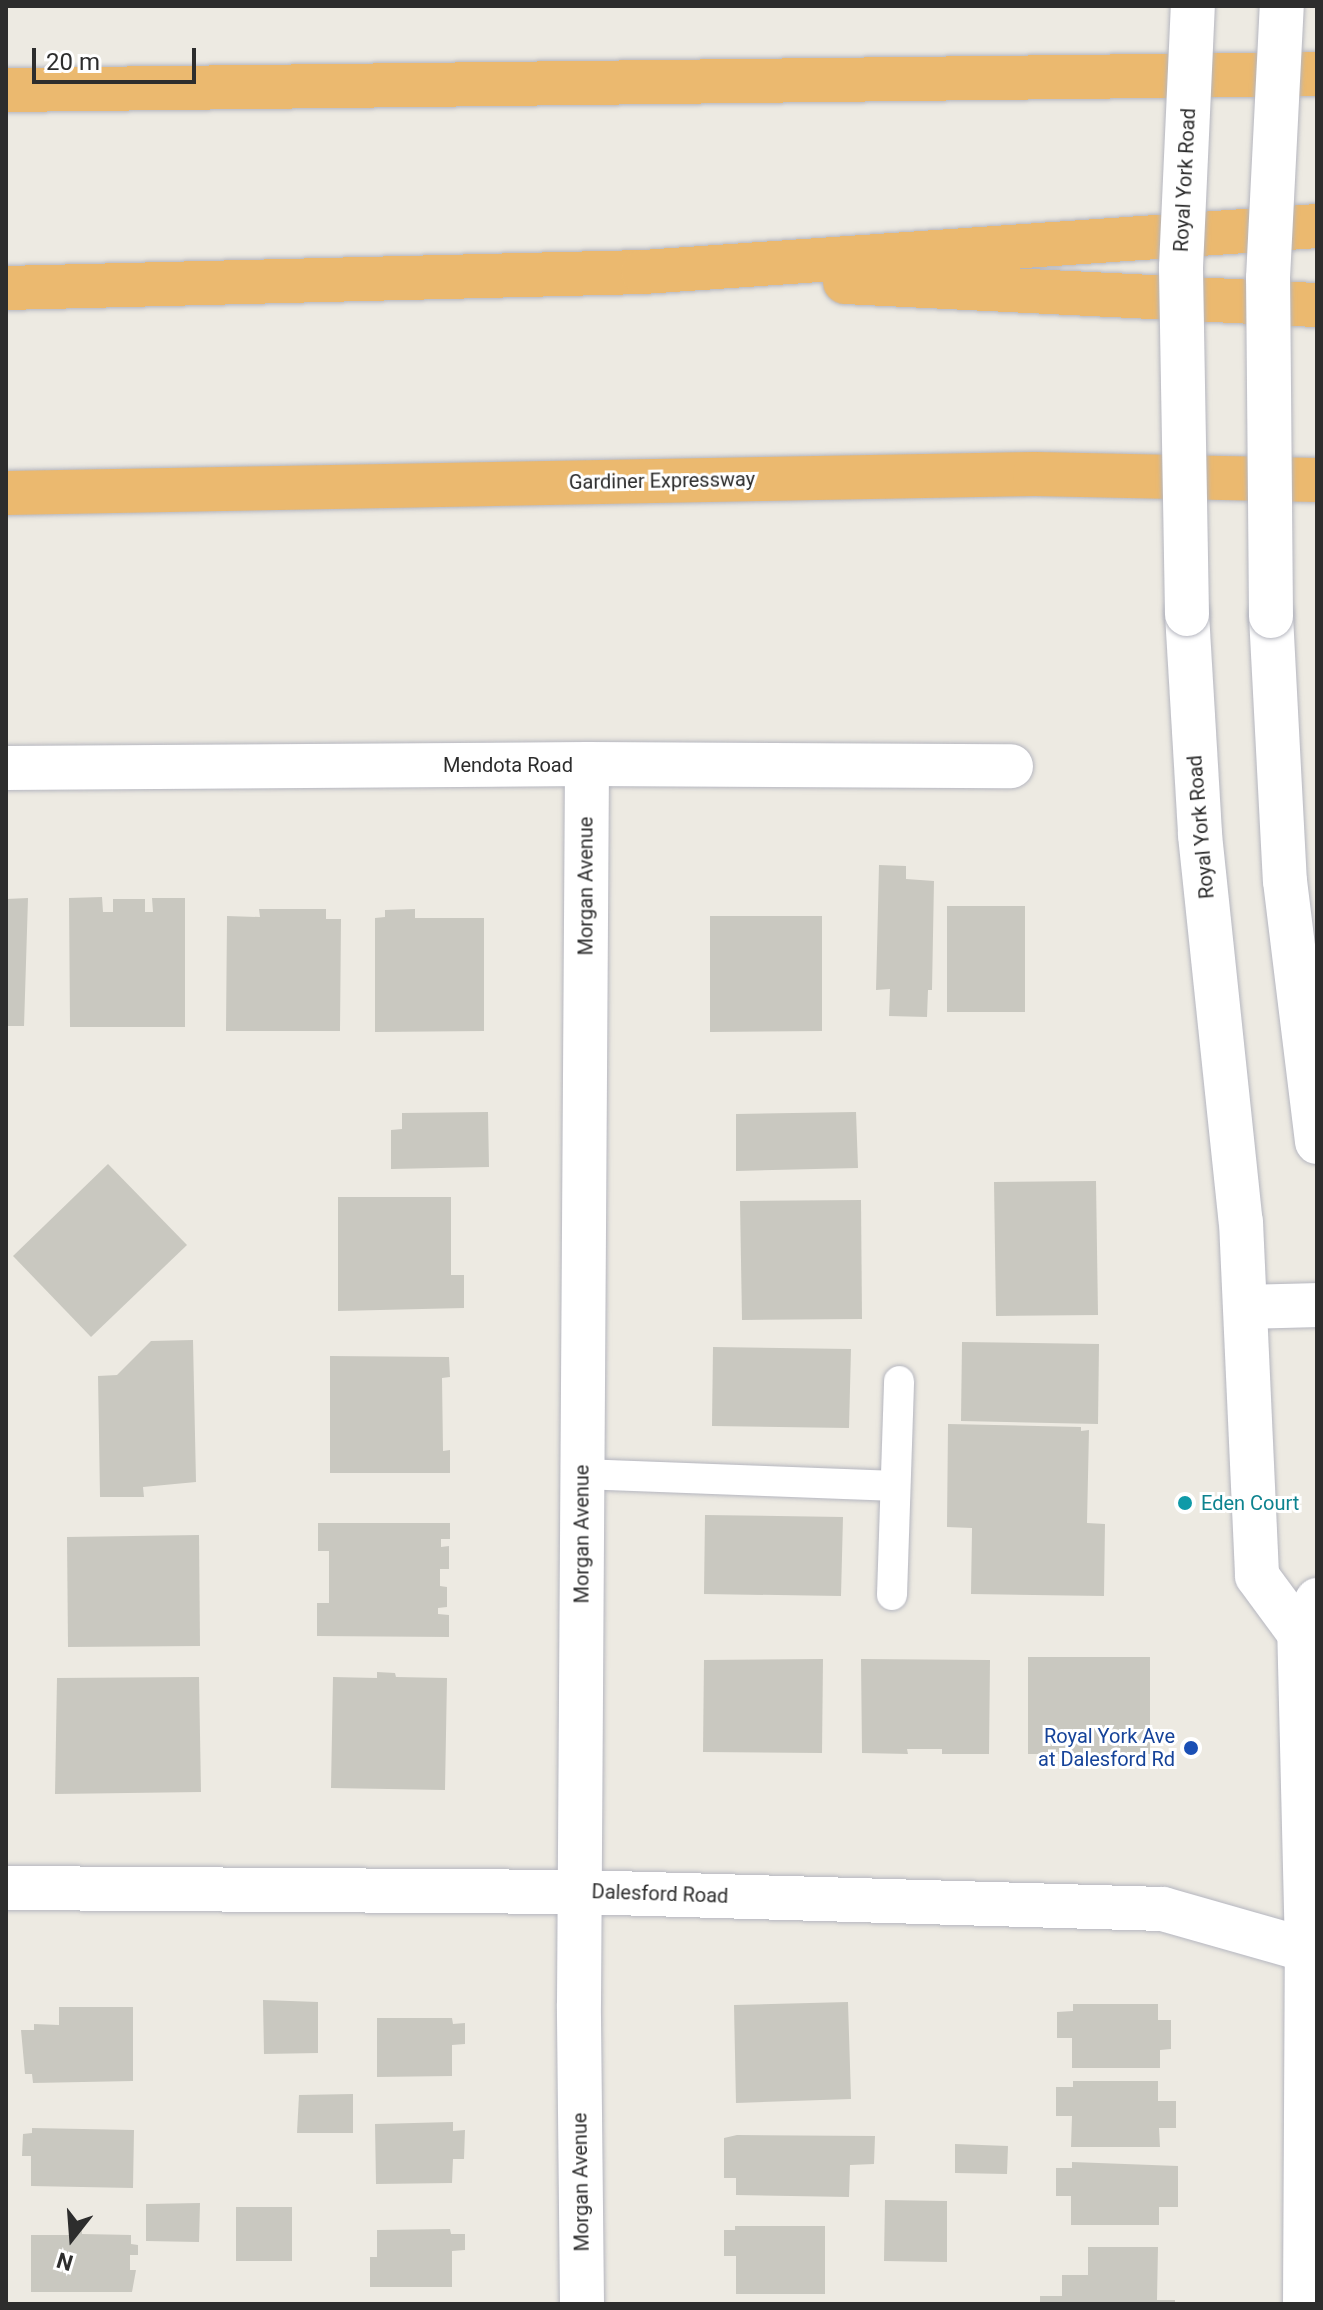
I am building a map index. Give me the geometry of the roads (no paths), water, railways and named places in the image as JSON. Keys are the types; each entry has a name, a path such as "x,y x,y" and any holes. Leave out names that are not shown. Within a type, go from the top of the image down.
{"highway":[{"path":"6,90 1317,74"},
{"path":"6,288 643,272 1317,226"},
{"path":"643,272 1317,305"},
{"name":"Gardiner Expressway","path":"6,493 1035,474 1317,480"}],"street":[{"name":"Royal York Road","path":"1193,6 1181,267 1187,614 1200,835 1241,1222 1257,1576 1308,1616 1312,1952 1305,2304"},
{"path":"1282,6 1268,278 1271,616 1285,881 1317,1142"},
{"name":"Mendota Road","path":"6,768 587,764 1011,766"},
{"name":"Morgan Avenue","path":"582,2304 580,1892 587,764"},
{"path":"1246,1307 1317,1305"},
{"name":"Dalesford Road","path":"6,1888 580,1892 1163,1909 1312,1952"}],"lane":[{"path":"892,1595 899,1381"},
{"path":"583,1474 895,1486"}],"place":[{"name":"Eden Court","path":"1185,1503"},
{"name":"Royal York Ave at Dalesford Rd","path":"1191,1748"}]}
